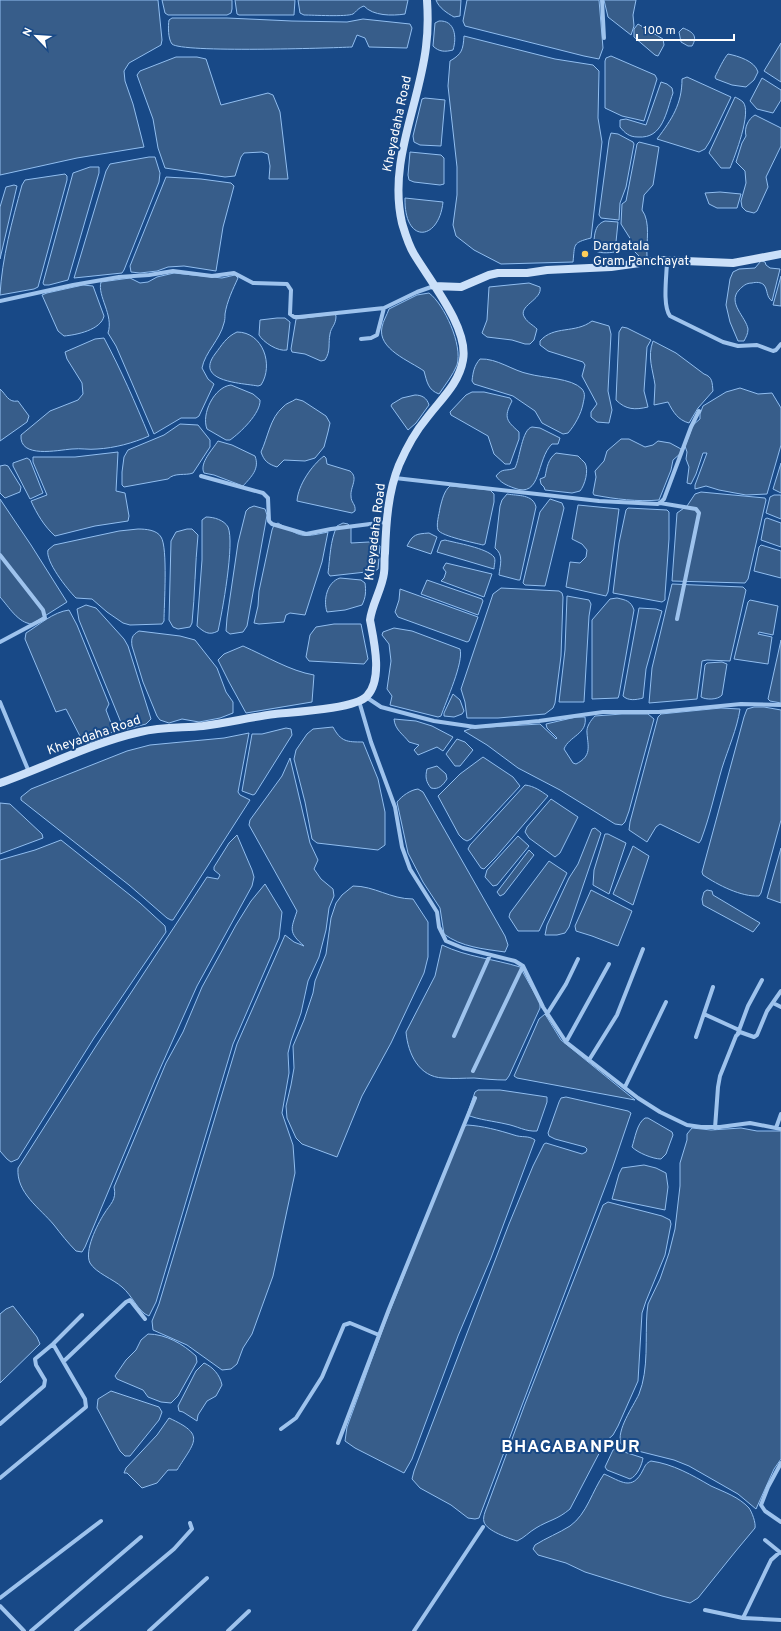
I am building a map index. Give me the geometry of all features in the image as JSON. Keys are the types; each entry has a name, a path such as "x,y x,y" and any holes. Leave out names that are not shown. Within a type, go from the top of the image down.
{"main road":[{"name":"Kheyadaha Road","path":"0,783 99,744 139,732 156,729 202,726 367,702 373,687 376,670 370,620 371,613 381,588 384,571 389,503 395,478 410,442 426,419 450,390 459,373 463,361 464,348 454,318 408,242 398,204 400,162 426,46 427,0"},
{"path":"434,286 462,287 489,275 498,273 611,267 667,260 717,264 733,263 781,254"}],"street":[{"path":"602,0 604,38"},
{"path":"667,260 666,304 670,316 728,344 757,345 773,351 776,350 781,344"},
{"path":"0,301 98,281 181,271 212,276 234,273 254,283 287,284 292,290 290,314 294,317 384,308 417,292 434,286"},
{"path":"361,339 371,338 377,335 384,308"},
{"path":"660,503 664,499 691,427 699,411"},
{"path":"202,476 263,493 268,498 268,517 272,524 306,534 331,529 387,522"},
{"path":"395,478 599,501 660,503 696,509 700,513 677,619"},
{"path":"0,554 43,610 45,618 0,642"},
{"path":"0,702 29,772"},
{"path":"781,705 741,704 658,712 603,712 539,721 475,727 434,721 367,702 363,713 371,742 395,807 402,846 410,869 437,912 442,935 446,941 515,961 523,966 547,1014 566,1042 647,1105 676,1120 694,1126 716,1128 750,1123 779,1128 781,1114"},
{"path":"589,1060 617,1015 643,949"},
{"path":"454,1036 490,955"},
{"path":"547,1014 566,984 578,959"},
{"path":"566,1042 609,964"},
{"path":"473,1071 523,966"},
{"path":"716,1128 717,1095 720,1076 748,1006 762,980"},
{"path":"696,1037 713,987"},
{"path":"704,1014 740,1032 754,1037 757,1035 767,1011 781,991"},
{"path":"625,1087 666,1002"},
{"path":"773,1003 781,1007"},
{"path":"338,1443 379,1335 475,1098"},
{"path":"64,1361 126,1302 130,1300 145,1319"},
{"path":"0,1424 44,1386 45,1380 36,1365 35,1359 53,1344 82,1315"},
{"path":"280,1429 296,1418 322,1377 344,1325 350,1323 379,1335"},
{"path":"0,1478 86,1407 85,1399 53,1344"},
{"path":"781,1463 761,1504 765,1511 781,1522"},
{"path":"0,1598 101,1521"},
{"path":"76,1631 174,1549 191,1531 191,1525"},
{"path":"414,1631 483,1527"},
{"path":"31,1631 141,1538"},
{"path":"743,1618 773,1557 780,1552 765,1540"},
{"path":"149,1631 208,1578"},
{"path":"0,1606 24,1631"},
{"path":"705,1610 743,1618 781,1620"},
{"path":"228,1631 249,1611"}],"water":[{"path":"0,0 158,0 162,40 161,45 129,63 124,71 125,81 133,104 144,147 77,158 0,175"},
{"path":"162,0 232,0 232,9 231,13 227,15 168,15 165,13"},
{"path":"235,0 295,0 294,15 239,15 237,14"},
{"path":"298,0 408,0 405,14 389,15 372,12 364,6 353,14 337,16 304,15 300,13"},
{"path":"436,0 461,0 460,16 454,17 449,14 441,8"},
{"path":"467,0 599,0 603,48 599,59 465,26 463,21"},
{"path":"604,0 636,0 633,15 634,26 631,35 608,17"},
{"path":"172,18 227,18 347,22 363,19 410,24 412,28 407,48 369,47 365,38 357,35 352,47 257,49 201,48 181,47 172,44 168,29 169,20"},
{"path":"439,21 448,23 454,30 455,40 453,50 442,51 433,46 435,23"},
{"path":"638,24 663,39 664,45 658,56 634,37 634,29"},
{"path":"683,28 694,35 695,40 692,46 688,46 681,42 679,32"},
{"path":"464,36 555,59 593,65 599,71 598,118 602,142 591,238 577,243 574,251 573,262 501,264 474,250 456,236 453,225 457,195 457,167 448,86 450,61 461,51"},
{"path":"781,43 781,82 764,71"},
{"path":"728,54 750,62 756,68 758,72 754,80 746,87 732,85 716,79 715,77"},
{"path":"611,56 655,75 657,79 644,121 622,116 605,108 605,61 606,58"},
{"path":"176,57 197,57 206,59 221,105 268,93 273,95 280,112 288,179 269,179 270,166 268,154 262,152 244,153 241,157 235,176 225,177 165,168 158,148 153,119 137,75 140,71"},
{"path":"687,77 731,97 710,141 705,149 699,152 657,139 675,111 682,88 682,79"},
{"path":"762,78 781,90 781,100 773,113 757,109 750,101"},
{"path":"661,82 672,88 673,93 662,123 653,134 635,137 628,134 620,127 620,120 626,119 646,125"},
{"path":"735,97 743,102 745,107 744,124 739,144 730,168 721,168 709,153"},
{"path":"422,99 445,100 441,146 420,145 414,142 413,136"},
{"path":"755,115 781,128 781,146 766,177 768,187 757,211 754,213 746,211 742,207 741,201 746,183 745,171 736,162 742,143 746,136 747,124"},
{"path":"611,133 618,134 634,144 626,187 620,203 619,220 601,218 599,215"},
{"path":"639,142 659,147 653,185 644,195 642,210 645,215 647,226 647,257 642,259 634,251 633,243 621,224 622,204 626,201 637,144"},
{"path":"410,152 441,155 444,158 444,184 440,185 409,180"},
{"path":"155,157 160,173 159,182 124,270 122,273 74,278 106,171 110,164"},
{"path":"90,167 99,167 99,173 68,280 44,285 43,283 73,173"},
{"path":"65,174 67,176 67,180 38,287 0,295 5,253 22,185 25,180"},
{"path":"166,177 201,179 231,183 234,186 223,227 216,271 184,266 168,267 157,271 140,273 131,272 130,266"},
{"path":"14,185 17,186 0,259 0,207 6,187"},
{"path":"720,192 741,194 737,208 717,208 709,204 705,193"},
{"path":"405,198 443,202 440,215 435,224 429,230 422,232 416,230 410,224 406,213"},
{"path":"605,221 618,222 615,252 606,253 595,251 593,249 596,228"},
{"path":"761,261 765,262 770,268 780,269 772,301 769,298 764,285 760,283 755,282 748,284 739,290 735,300 736,305 747,324 748,329 744,341 738,341 730,322 726,305 730,279 733,272 739,269 755,268"},
{"path":"174,273 222,278 235,275 238,278 227,304 225,321 222,329 206,357 202,368 208,379 214,384 199,416 196,418 181,418 154,434 116,346 108,333 109,319 100,287 101,282 130,278 140,283 148,282 157,277"},
{"path":"781,276 781,306 773,305"},
{"path":"529,283 540,287 538,296 527,306 523,314 527,321 537,329 534,340 530,344 525,344 512,340 487,337 482,333 487,320 489,287"},
{"path":"83,285 93,286 104,316 98,325 87,331 64,336 58,331 42,295"},
{"path":"429,293 441,306 451,326 455,336 458,357 457,365 439,394 430,388 424,371 389,348 384,342 382,335 382,327 389,309 417,295"},
{"path":"335,314 336,319 329,337 329,350 325,360 321,361 305,354 292,352 291,349 296,319"},
{"path":"285,318 290,322 287,350 271,346 259,335 260,320"},
{"path":"592,321 609,326 611,334 608,391 612,410 609,423 597,422 591,417 591,412 597,404 582,376 585,365 583,362 548,351 540,345 540,341 552,333 579,327"},
{"path":"622,327 651,340 647,347 644,391 648,407 639,409 631,408 623,406 616,400 619,332"},
{"path":"237,332 246,333 254,337 264,351 266,368 265,377 261,385 258,386 232,382 215,376 211,370 210,363 215,354 227,339"},
{"path":"104,338 128,386 149,436 124,445 110,448 40,451 26,447 22,443 21,435 50,411 78,400 83,394 82,383 67,359 65,352 95,339"},
{"path":"653,341 676,353 707,375 712,381 713,391 698,408 689,423 676,415 668,402 654,405 655,385 650,358"},
{"path":"480,359 493,360 523,372 565,380 577,385 582,389 584,398 582,408 571,430 568,433 563,434 542,423 535,411 513,396 474,384 472,381 473,372"},
{"path":"231,385 253,394 260,400 254,417 234,437 230,440 226,440 207,429 206,416 207,409 214,396 225,387"},
{"path":"740,388 758,394 772,393 781,408 781,445 767,494 746,495 706,486 695,489 695,485 707,453 703,453 691,484 687,483 689,467 686,459 687,452 685,446 693,425 700,419 703,406 726,392"},
{"path":"0,389 12,401 18,401 29,416 27,422 0,441"},
{"path":"472,392 484,392 510,398 512,401 507,415 509,422 519,432 519,439 510,464 505,464 494,454 488,436 451,415 450,412 466,395"},
{"path":"415,395 424,397 429,405 416,423 408,430 391,406 402,398"},
{"path":"296,399 303,401 326,416 330,423 324,447 315,458 305,461 284,460 277,467 267,462 261,452 275,417 284,406"},
{"path":"180,424 198,425 210,440 210,447 193,473 177,475 168,479 124,487 122,485 122,472 124,457 128,450 164,435"},
{"path":"532,427 540,428 560,438 558,444 552,444 547,451 534,483 530,488 523,490 504,484 496,476 498,473 515,468 526,433"},
{"path":"621,439 629,439 645,447 653,445 658,441 670,443 681,449 681,453 673,460 671,470 659,500 626,500 594,495 593,493 596,477 595,471 604,461 607,451"},
{"path":"218,441 232,445 255,456 256,469 243,486 214,475 204,473 203,465"},
{"path":"118,452 116,491 125,493 129,516 128,521 95,526 55,536 41,520 31,501 47,495 33,462 33,457 75,457"},
{"path":"556,453 578,456 585,463 587,469 586,477 580,491 572,493 545,490 541,484 540,479 545,477 547,467 553,455"},
{"path":"324,456 327,464 350,471 353,474 354,480 351,496 355,511 352,513 297,501 300,488 306,476"},
{"path":"27,458 30,460 43,493 30,499 13,466 13,463"},
{"path":"781,463 781,493 773,489"},
{"path":"0,466 8,466 21,487 20,492 5,498 0,493"},
{"path":"450,486 490,490 494,494 494,502 485,544 483,545 445,535 438,530 437,522 440,508 445,493"},
{"path":"701,492 765,498 766,500 748,579 745,583 672,581 677,513 687,506 695,494"},
{"path":"507,494 528,498 532,500 536,507 520,580 499,575 501,564 500,554 495,548 500,506 502,500"},
{"path":"774,495 781,495 781,519 766,513 770,497"},
{"path":"0,499 67,602 32,624 18,618 0,597"},
{"path":"550,499 562,503 564,508 545,586 525,585 523,583 540,512"},
{"path":"578,505 619,509 608,592 606,596 566,587 570,562 580,563 586,557 587,550 582,544 572,539"},
{"path":"254,506 265,509 267,515 247,626 243,632 230,634 226,631 227,618 238,543 246,511"},
{"path":"628,508 667,510 669,512 669,539 665,600 662,602 613,593 619,543 626,510"},
{"path":"206,517 215,518 224,522 228,527 230,535 227,578 218,631 212,633 204,632 197,626 202,560 202,520"},
{"path":"767,518 781,523 781,547 761,540 765,519"},
{"path":"278,523 297,534 302,535 328,532 322,562 305,615 290,613 286,615 284,622 254,623 272,530 274,525"},
{"path":"343,523 348,524 351,528 351,543 369,542 380,546 378,569 375,571 330,576 328,573 333,538 337,526"},
{"path":"138,529 154,531 161,537 163,543 165,577 164,621 162,624 130,625 123,623 92,599 76,598 53,568 48,555 48,550 54,545 119,531"},
{"path":"192,529 198,535 193,612 190,627 178,629 173,627 169,620 171,541 176,532"},
{"path":"429,533 437,537 431,554 407,546 415,535"},
{"path":"445,540 485,551 495,558 494,569 437,552 441,541"},
{"path":"761,545 781,551 781,578 754,571 759,547"},
{"path":"446,563 492,574 484,597 441,581 446,572 443,568"},
{"path":"340,578 361,580 365,583 366,589 362,605 345,610 327,612 327,592 332,583"},
{"path":"427,580 482,599 483,601 478,615 421,594"},
{"path":"672,584 743,587 746,590 730,661 702,661 697,699 649,703 652,668"},
{"path":"501,588 559,591 562,593 561,656 555,703 553,708 545,714 498,718 467,718 465,702 461,689 493,594"},
{"path":"400,589 478,617 469,641 467,642 398,617 395,612 399,600"},
{"path":"567,596 589,600 591,604 584,702 559,702 565,650"},
{"path":"617,598 628,601 634,610 619,695 618,698 592,699 592,620 610,599"},
{"path":"750,600 778,606 773,635 759,632 758,634 772,637 768,664 734,659 748,602"},
{"path":"86,605 96,608 124,639 128,646 151,719 146,724 127,729 122,725 79,620 77,609"},
{"path":"639,608 656,609 662,611 646,669 643,698 632,700 623,696"},
{"path":"69,610 77,625 109,704 106,710 114,731 86,744 82,740 66,709 56,712 25,639 26,633 46,619 57,613"},
{"path":"334,624 361,624 368,659 364,664 309,661 306,657 310,635 316,627"},
{"path":"394,628 412,631 460,649 461,655 457,672 441,716 438,717 390,705 392,696 387,689 391,661 389,644 382,635 383,632"},
{"path":"139,631 180,636 195,640 217,668 226,692 233,702 233,713 220,718 199,722 182,719 169,723 160,720 143,682 132,646 132,637"},
{"path":"781,640 781,703 770,701 768,699"},
{"path":"243,646 287,667 314,675 312,702 246,713 218,660 224,654"},
{"path":"722,662 727,664 722,695 718,698 712,699 701,697 705,665 707,663"},
{"path":"453,694 460,700 464,711 462,714 454,717 444,716 444,713"},
{"path":"754,707 781,710 781,820 759,896 745,895 730,890 709,879 703,875 702,872 744,717 747,709"},
{"path":"721,708 740,709 735,731 722,768 701,840 699,843 660,824 656,827 647,842 629,830 658,717 661,714"},
{"path":"648,714 654,719 629,811 625,822 622,825 615,824 560,790 518,768 487,745 464,731 472,728 540,724 556,739 557,738 547,728 546,724 576,717 585,717 584,727 566,745 564,749 573,763 576,764 585,758 587,754 587,728 593,718 595,716"},
{"path":"394,719 416,721 432,726 453,737 443,751 437,747 418,755 414,750 419,745 409,742 398,729"},
{"path":"333,727 339,736 345,740 363,742 378,779 385,812 385,845 378,850 317,843 312,839 305,802 294,759 296,750 307,734 313,729"},
{"path":"286,728 291,729 292,735 255,794 253,795 242,791 252,734 262,734"},
{"path":"249,733 238,792 240,795 250,800 173,920 167,918 129,885 21,800 21,797 31,789 127,751 150,745 224,738"},
{"path":"457,739 465,742 473,750 460,766 455,766 446,754"},
{"path":"483,757 513,777 520,786 471,839 467,841 459,835 438,796 460,774"},
{"path":"290,758 310,843 318,860 314,869 321,879 333,889 334,896 329,908 326,930 319,957 308,981 301,1013 288,1053 289,1073 282,1113 293,1145 295,1173 273,1276 252,1334 243,1348 237,1364 231,1369 222,1370 187,1345 153,1330 152,1321 159,1304 237,1044 285,935 294,942 304,946 295,937 292,930 297,911 249,825 250,820 282,776"},
{"path":"437,766 446,774 447,779 439,788 431,788 426,779 427,769"},
{"path":"525,785 548,796 495,858 484,869 481,868 468,849 470,845"},
{"path":"418,789 423,792 505,936 508,945 505,952 465,945 444,934 440,908 423,882 408,853 397,802 406,794"},
{"path":"551,799 578,817 560,853 555,857 529,838 525,832 527,827"},
{"path":"0,803 10,804 42,834 43,838 0,854"},
{"path":"595,828 601,833 569,927 565,933 545,935 547,925 569,878 578,864 592,829"},
{"path":"605,834 626,843 609,894 593,885 594,870"},
{"path":"237,835 252,870 254,877 252,886 197,986 155,1080 85,1247 82,1252 76,1251 25,1193 18,1177 18,1168 207,877 218,879 220,875 214,870 214,867 229,843"},
{"path":"518,836 529,846 497,885 493,886 485,877 487,870"},
{"path":"61,840 140,903 165,926 166,932 94,1038 18,1159 11,1162 0,1151 0,860 35,850"},
{"path":"633,846 649,856 633,905 613,894"},
{"path":"781,848 781,903 767,898"},
{"path":"529,850 534,855 504,894 500,896 497,892"},
{"path":"549,861 567,873 539,931 518,931 509,917 510,913"},
{"path":"265,884 282,912 279,938 233,1044 156,1302 149,1316 138,1307 122,1287 93,1267 89,1258 90,1245 98,1225 114,1199 114,1187 166,1063 183,1032 202,987 236,925 251,901"},
{"path":"353,886 368,888 397,897 413,899 428,922 428,957 424,973 391,1043 362,1096 337,1157 302,1144 296,1138 287,1118 286,1106 294,1068 293,1046 304,1020 313,993 315,981 326,954 331,918 336,903 342,895"},
{"path":"591,890 632,911 618,946 576,931 575,926"},
{"path":"707,890 712,891 713,895 760,923 753,932 703,905 702,899 704,892"},
{"path":"442,945 471,955 520,967 540,1003 540,1008 506,1080 435,1077 421,1069 412,1056 406,1032 435,976"},
{"path":"545,1014 561,1040 635,1100 517,1078 514,1076 539,1019"},
{"path":"478,1090 500,1090 547,1097 547,1102 537,1131 525,1130 467,1115 475,1092"},
{"path":"566,1097 628,1111 631,1113 612,1169 479,1518 468,1518 451,1505 420,1488 412,1479 509,1224 533,1166 544,1144 546,1143 582,1154 586,1152 587,1149 585,1147 549,1136 548,1133 559,1102 561,1098"},
{"path":"645,1118 648,1118 672,1132 673,1135 666,1154 661,1159 646,1155 632,1147 638,1127"},
{"path":"467,1125 490,1128 535,1140 491,1258 458,1336 412,1459 404,1473 355,1448 345,1441 347,1427 385,1323 463,1127"},
{"path":"692,1128 711,1130 741,1128 757,1131 781,1131 781,1459 774,1469 756,1509 738,1494 689,1466 674,1460 626,1448 621,1444 620,1438 623,1425 639,1394 642,1384 646,1353 646,1322 648,1304 660,1279 675,1229 680,1186 680,1163 687,1140 687,1134"},
{"path":"644,1165 656,1168 666,1173 668,1187 665,1210 612,1199 622,1168"},
{"path":"608,1202 662,1216 670,1220 671,1224 665,1255 642,1313 638,1381 618,1426 613,1435 605,1442 570,1509 536,1528 517,1541 498,1534 489,1528 484,1522 484,1514 525,1404 603,1205"},
{"path":"13,1306 37,1337 40,1344 0,1383 0,1314"},
{"path":"148,1334 155,1334 174,1340 196,1356 197,1362 178,1396 171,1403 161,1402 148,1397 143,1390 117,1379 115,1376 126,1360 136,1350 141,1340"},
{"path":"204,1363 216,1372 222,1385 216,1396 207,1401 198,1415 197,1421 179,1411 178,1406 196,1371"},
{"path":"111,1391 159,1407 162,1412 159,1420 130,1456 125,1456 120,1451 97,1408 98,1399"},
{"path":"169,1418 188,1429 193,1434 194,1440 189,1452 177,1470 168,1470 157,1483 142,1488 127,1473 124,1473 126,1468 157,1435"},
{"path":"615,1449 643,1458 639,1470 633,1478 630,1479 607,1470 605,1467 613,1450"},
{"path":"651,1461 659,1462 682,1470 736,1498 749,1508 754,1521 755,1528 698,1598 690,1603 662,1596 585,1572 566,1563 538,1555 533,1549 535,1545 566,1529 576,1521 585,1509 604,1474 621,1482 630,1483 639,1477 646,1465"}],"place":[{"name":"Dargatala Gram Panchayat","path":"585,254"}],"district":[{"name":"BHAGABANPUR","path":"571,1448"}]}
